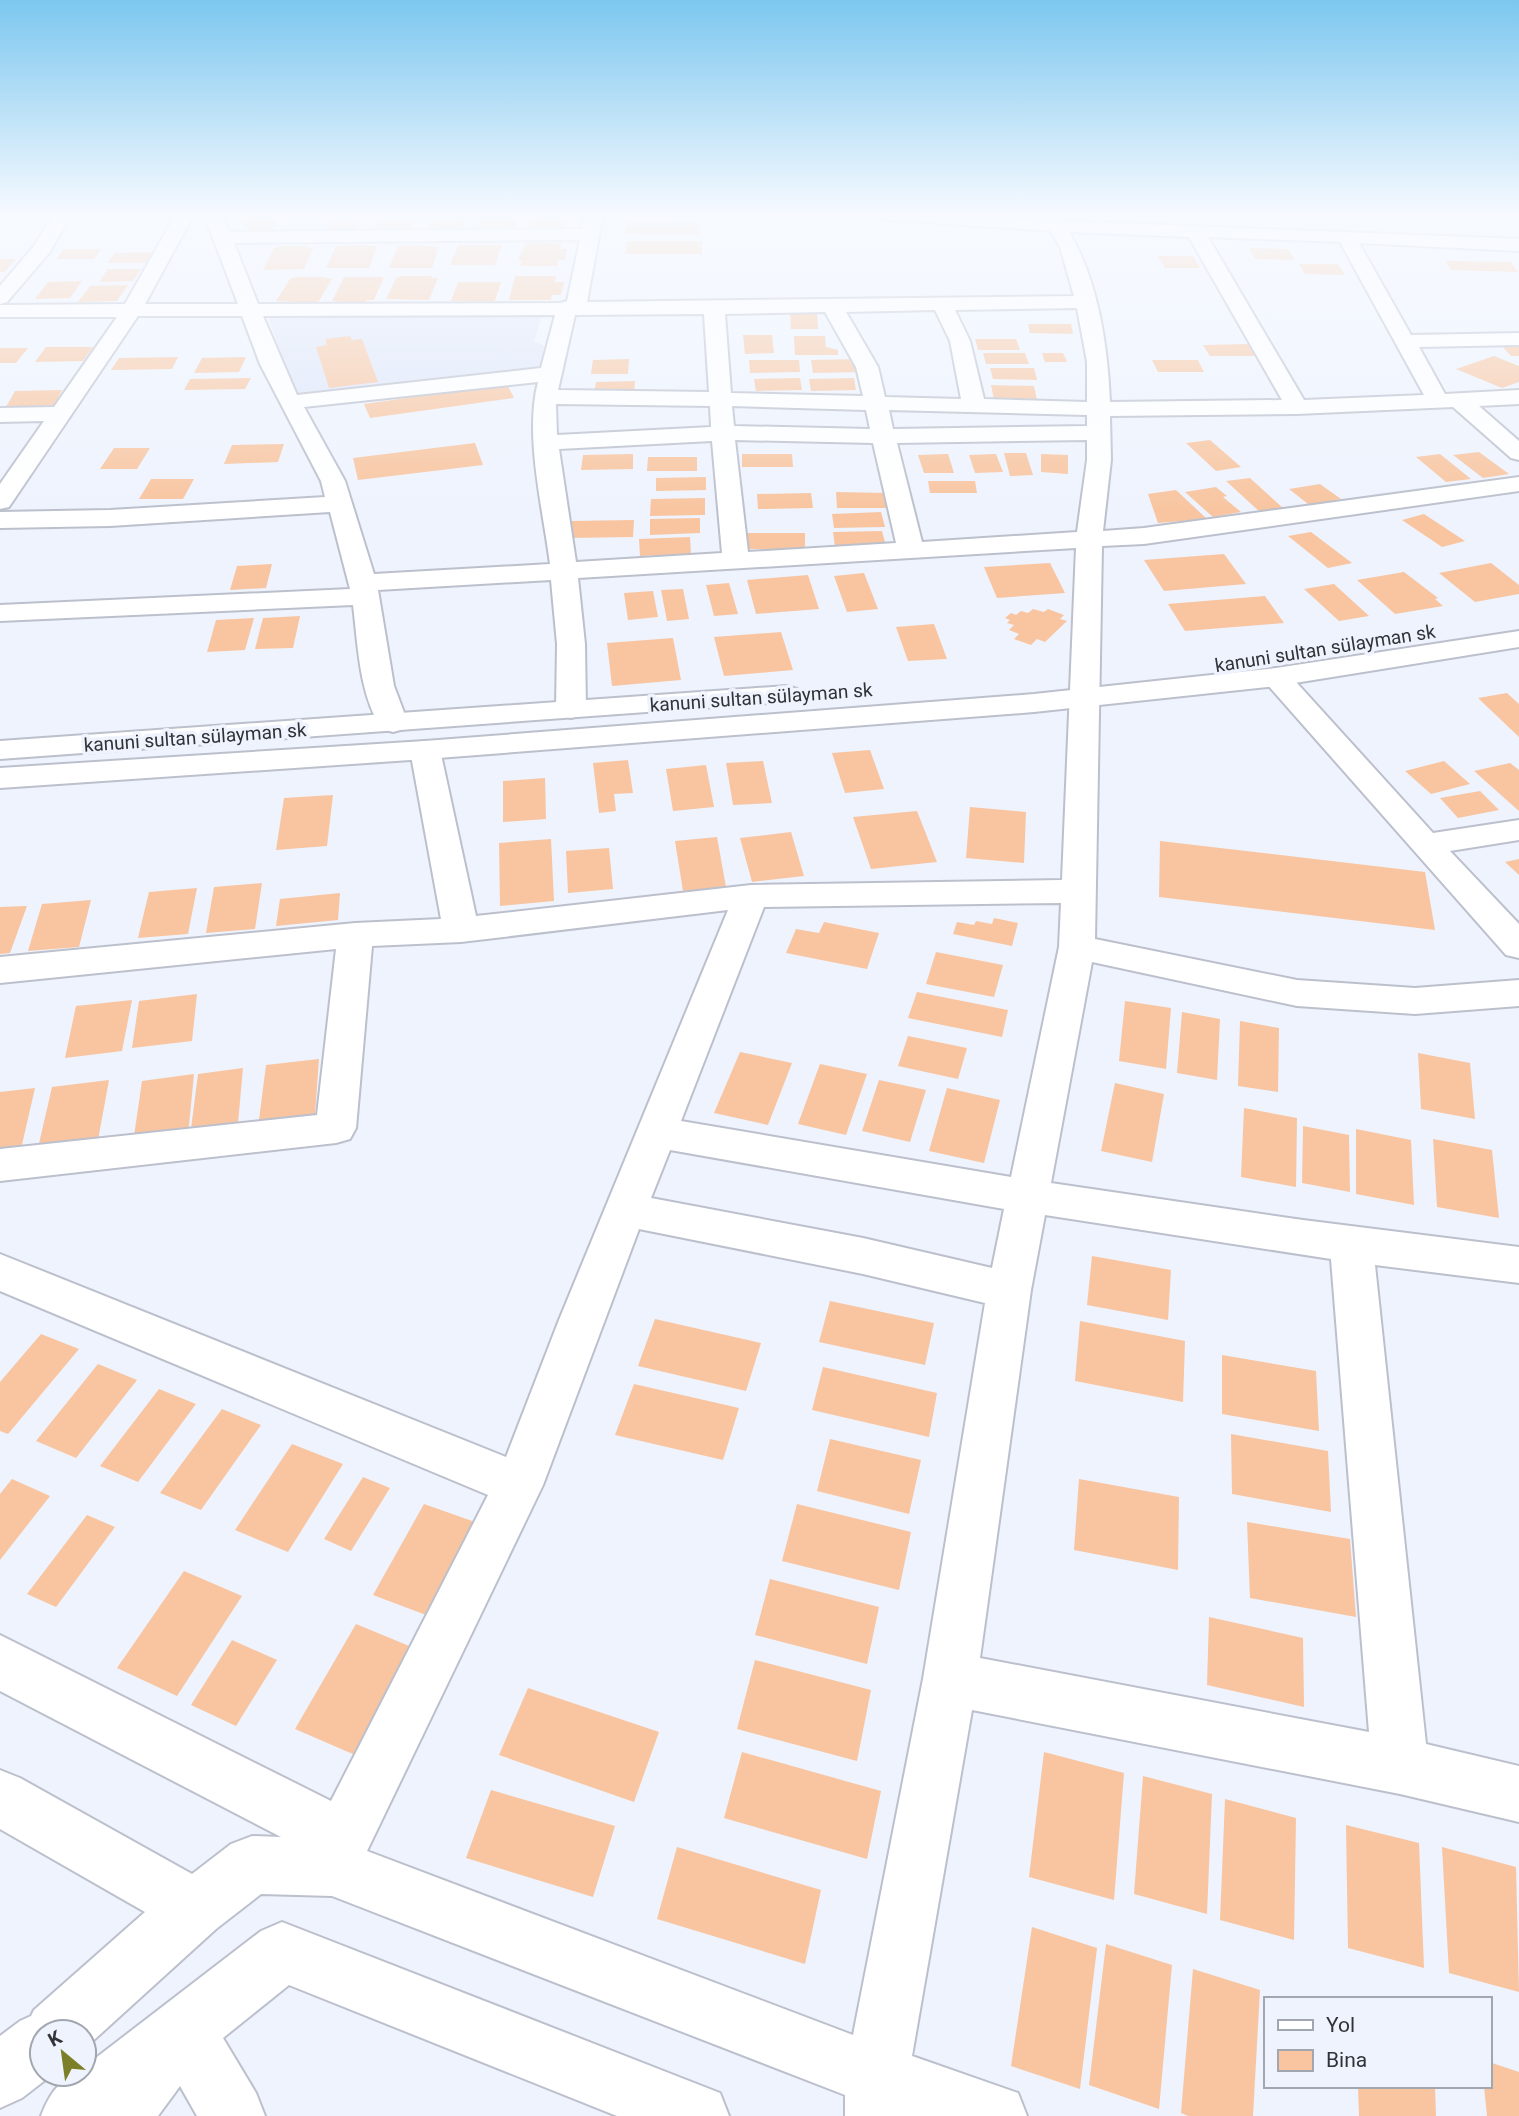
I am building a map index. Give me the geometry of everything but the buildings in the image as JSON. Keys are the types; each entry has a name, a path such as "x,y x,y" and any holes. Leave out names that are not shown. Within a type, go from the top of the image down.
{"street":[{"path":"0,502 130,313"},
{"path":"252,313 290,402 333,481 364,589 379,686 393,723"},
{"path":"569,313 548,386 546,443 564,571 571,645 571,709"},
{"path":"713,313 727,495 736,561"},
{"path":"836,313 867,367 911,550"},
{"path":"946,313 960,341 974,406"},
{"path":"877,2096 950,1679 1009,1290 1077,947 1088,539 1099,460 1098,362 1088,313"},
{"path":"1242,313 1297,407"},
{"path":"1389,313 1405,341 1449,401 1519,453"},
{"path":"1405,341 1519,339"},
{"path":"290,402 548,386 721,399 974,406 1099,421"},
{"path":"546,443 723,433 883,436 1297,407 1519,397"},
{"path":"0,415 62,414"},
{"path":"0,613 364,589 564,571 1144,536 1519,484"},
{"path":"0,520 110,518 340,504"},
{"name":"kanuni sultan sülayman sk","path":"0,750 571,709 1085,688 1519,617"},
{"path":"0,778 425,750 1085,688 1276,677 1519,639"},
{"path":"1276,677 1519,946"},
{"path":"425,750 461,930"},
{"path":"1425,845 1519,830"},
{"path":"0,970 355,935 461,930 751,895 1077,891"},
{"path":"337,1852 519,1485 581,1320 751,895"},
{"path":"0,1165 335,1128 355,935"},
{"path":"1077,947 1297,993 1415,1001 1519,993"},
{"path":"657,1132 1029,1198 1352,1247 1519,1265"},
{"path":"627,1210 863,1256 1009,1290"},
{"path":"1352,1247 1400,1766"},
{"path":"7,1286 519,1485"},
{"path":"0,1662 337,1852 877,2096 995,2116"},
{"path":"950,1679 1400,1766 1519,1794"},
{"path":"0,1798 195,1908"},
{"path":"72,2018 195,1908 252,1865 337,1852"},
{"path":"73,2116 282,1952 698,2116"},
{"path":"119,2116 183,2030"},
{"path":"183,2030 233,2116"},
{"path":"0,2076 28,2054"}],"shaded area":[{"path":"285,313 542,313 534,342 544,345 542,369 296,397 269,319"}]}
